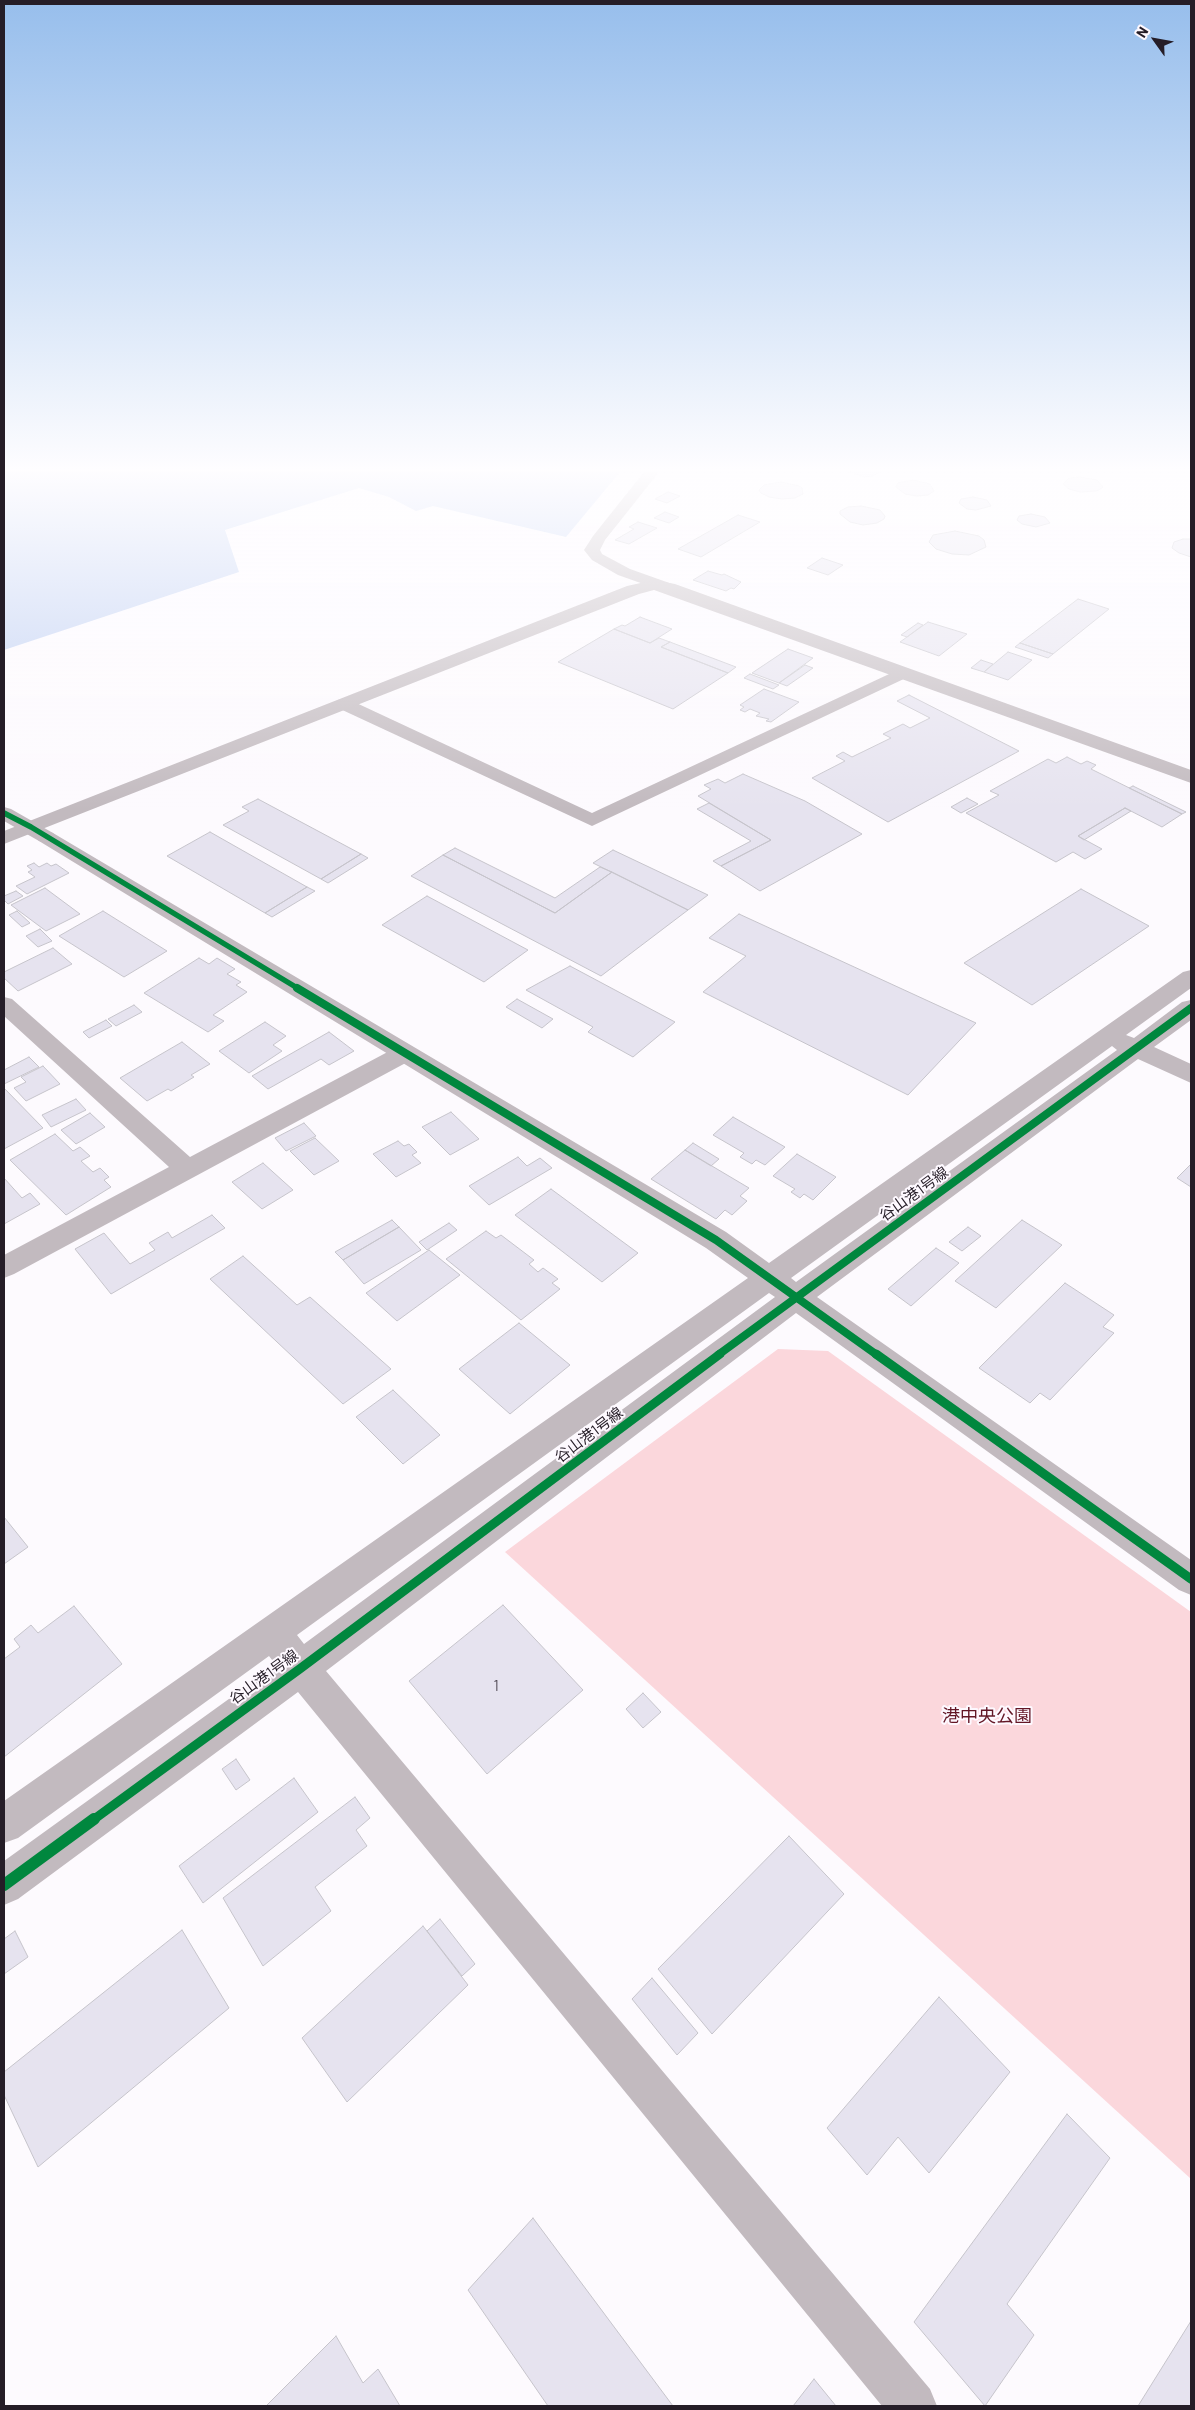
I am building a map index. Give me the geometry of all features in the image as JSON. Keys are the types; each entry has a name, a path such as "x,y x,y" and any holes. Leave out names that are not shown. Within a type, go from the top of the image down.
{"street":[{"path":"659,584 1191,777"},
{"path":"4,854 39,832 352,708 669,588"},
{"path":"352,708 592,820 902,673"},
{"path":"4,813 39,832 716,1240 1191,1579"},
{"path":"4,838 39,832"},
{"name":"谷山港1号線","path":"4,1824 1110,1037 1191,977"},
{"path":"4,1004 187,1169"},
{"name":"谷山港1号線","path":"4,1885 301,1668 796,1297 1191,1008"},
{"path":"1110,1037 1191,1074"},
{"path":"4,1267 405,1052"},
{"path":"272,1632 375,1760 913,2406"}],"green space":[{"name":"港中央公園","path":"778,1349 828,1351 1191,1612 1191,2179 505,1552"}],"water":[{"path":"4,584 201,584 4,650"}],"building":[{"path":"706,584 739,584 734,589 731,588 726,591"},
{"path":"1078,599 1109,609 1053,654 1020,643"},
{"path":"640,617 672,629 650,643 614,629 622,625 625,626"},
{"path":"928,622 967,634 939,656 900,642"},
{"path":"918,623 923,625 907,637 901,635"},
{"path":"614,629 650,643 659,638 670,642 661,647 728,673 673,709 558,662"},
{"path":"670,642 736,667 728,673 661,647"},
{"path":"1020,643 1053,654 1048,658 1015,647"},
{"path":"788,649 813,658 779,683 752,673"},
{"path":"1008,652 1032,660 1008,680 984,672"},
{"path":"981,660 993,664 984,672 971,668"},
{"path":"805,665 813,668 787,686 779,683"},
{"path":"750,674 779,685 773,689 744,678"},
{"path":"764,689 799,702 771,722 766,721 769,719 756,716 760,713 750,709 745,712 740,710 744,707 740,705"},
{"path":"909,695 1019,751 888,822 812,778 845,761 836,756 843,752 852,757 891,738 883,734 903,724 910,728 930,718 897,701"},
{"path":"1067,757 1081,764 1087,761 1096,765 1091,769 1182,814 1162,827 1125,808 1078,836 1102,849 1085,859 1073,852 1056,862 966,813 999,795 990,791 1048,759 1056,763"},
{"path":"743,774 805,801 862,834 760,891 721,866 771,840 698,796 711,789 704,785 718,779 725,783"},
{"path":"1133,786 1186,812 1182,814 1129,788"},
{"path":"967,798 978,804 961,813 951,807"},
{"path":"258,799 361,854 321,879 223,825 249,811 242,807"},
{"path":"709,803 771,840 721,866 713,861 751,841 697,809"},
{"path":"1125,808 1131,811 1084,840 1078,836"},
{"path":"210,832 307,887 265,913 167,856"},
{"path":"455,848 555,898 600,867 612,872 555,913 443,855"},
{"path":"613,850 708,895 688,910 593,863"},
{"path":"361,854 368,858 328,883 321,879"},
{"path":"443,855 555,913 612,872 688,910 601,976 411,876"},
{"path":"34,863 39,867 47,863 51,866 56,864 69,873 27,894 16,886 35,877 28,872 32,870 27,866"},
{"path":"307,887 315,891 272,917 265,913"},
{"path":"45,888 80,914 46,931 11,905"},
{"path":"1081,889 1149,926 1032,1005 964,963"},
{"path":"16,891 23,896 8,904 4,900 4,896"},
{"path":"427,896 528,950 484,982 382,925"},
{"path":"17,911 30,923 22,927 9,915"},
{"path":"103,911 167,951 124,977 59,936"},
{"path":"739,914 976,1023 908,1095 703,992 746,956 709,938"},
{"path":"40,929 52,941 38,947 26,936"},
{"path":"53,948 72,964 18,991 4,978 4,972"},
{"path":"199,958 209,964 217,958 235,969 227,974 241,982 236,985 247,992 213,1015 224,1021 208,1032 144,993"},
{"path":"570,966 675,1022 633,1057 588,1032 593,1027 526,990"},
{"path":"517,999 553,1019 542,1028 506,1007"},
{"path":"134,1005 142,1012 116,1026 108,1019"},
{"path":"106,1020 112,1026 89,1038 83,1032"},
{"path":"265,1022 286,1036 273,1045 282,1051 249,1073 219,1051"},
{"path":"329,1032 354,1051 329,1065 321,1059 268,1089 252,1076"},
{"path":"182,1042 210,1064 191,1075 194,1077 171,1091 168,1089 147,1101 120,1078"},
{"path":"29,1057 39,1067 4,1084 4,1070"},
{"path":"43,1066 60,1084 26,1101 14,1088 26,1082 21,1077"},
{"path":"4,1088 43,1128 4,1149"},
{"path":"76,1099 86,1110 51,1127 42,1115"},
{"path":"451,1112 479,1139 450,1155 422,1127"},
{"path":"90,1113 105,1127 76,1144 61,1130"},
{"path":"733,1117 785,1147 765,1165 756,1160 752,1164 740,1157 744,1153 713,1135"},
{"path":"304,1123 316,1136 286,1151 275,1138"},
{"path":"55,1134 73,1151 80,1147 90,1156 81,1161 93,1172 100,1168 109,1177 104,1180 111,1187 66,1215 10,1160"},
{"path":"315,1138 339,1161 314,1175 290,1151"},
{"path":"398,1141 404,1146 409,1144 417,1152 412,1155 421,1163 396,1177 373,1154"},
{"path":"693,1143 719,1159 711,1166 685,1150"},
{"path":"685,1150 749,1188 740,1196 747,1201 732,1215 725,1210 716,1219 651,1179"},
{"path":"797,1154 836,1177 813,1200 804,1194 800,1198 791,1192 795,1189 773,1176"},
{"path":"518,1157 527,1166 540,1158 552,1168 489,1205 469,1186"},
{"path":"263,1163 293,1190 262,1209 232,1182"},
{"path":"1191,1164 1191,1187 1177,1178"},
{"path":"4,1178 22,1198 30,1193 40,1204 4,1224"},
{"path":"551,1189 638,1253 602,1282 515,1215"},
{"path":"212,1215 225,1228 111,1294 75,1249 104,1233 130,1264 155,1250 149,1243 168,1232 172,1238"},
{"path":"392,1220 399,1227 343,1260 335,1252"},
{"path":"1022,1220 1062,1245 996,1308 955,1281"},
{"path":"449,1223 457,1230 427,1250 419,1242"},
{"path":"399,1227 421,1250 364,1284 343,1260"},
{"path":"968,1227 981,1236 962,1251 949,1242"},
{"path":"486,1231 496,1238 501,1235 534,1260 529,1264 538,1272 543,1268 558,1279 552,1283 560,1289 521,1320 446,1259"},
{"path":"936,1248 959,1263 911,1306 888,1289"},
{"path":"429,1250 460,1275 397,1321 366,1293"},
{"path":"243,1256 297,1305 310,1297 391,1369 343,1404 210,1279"},
{"path":"1065,1283 1114,1315 1103,1327 1114,1333 1050,1400 1040,1393 1030,1403 979,1368"},
{"path":"519,1323 570,1365 510,1414 459,1369"},
{"path":"393,1390 440,1435 403,1464 356,1417"},
{"path":"4,1517 28,1547 4,1564"},
{"path":"503,1605 583,1690 487,1774 409,1681"},
{"path":"74,1606 122,1664 4,1757 4,1659 20,1647 14,1639 31,1625 38,1633"},
{"path":"643,1693 661,1712 643,1728 626,1709"},
{"path":"236,1759 250,1780 236,1790 222,1769"},
{"path":"294,1778 318,1812 203,1903 179,1866"},
{"path":"355,1797 370,1818 356,1830 367,1846 315,1887 331,1911 263,1966 223,1898"},
{"path":"789,1836 844,1894 712,2034 658,1969"},
{"path":"440,1919 475,1964 462,1976 427,1931"},
{"path":"423,1926 468,1985 347,2102 302,2038"},
{"path":"182,1930 229,2008 38,2167 4,2095 4,2072"},
{"path":"15,1931 28,1957 4,1974 4,1939"},
{"path":"652,1978 698,2033 677,2055 632,1999"},
{"path":"939,1997 1010,2072 929,2173 898,2137 867,2175 827,2128"},
{"path":"1067,2114 1110,2158 1007,2304 1034,2335 985,2406 914,2322"},
{"path":"533,2218 673,2406 548,2406 468,2290"},
{"path":"1191,2321 1191,2406 1138,2406"},
{"path":"336,2336 363,2383 378,2369 400,2406 266,2406"},
{"path":"814,2379 836,2406 793,2406"}],"cycle path":[{"path":"4,813 31,827 716,1240 1191,1579"},
{"path":"4,1885 301,1668 796,1297 1191,1008"}]}
